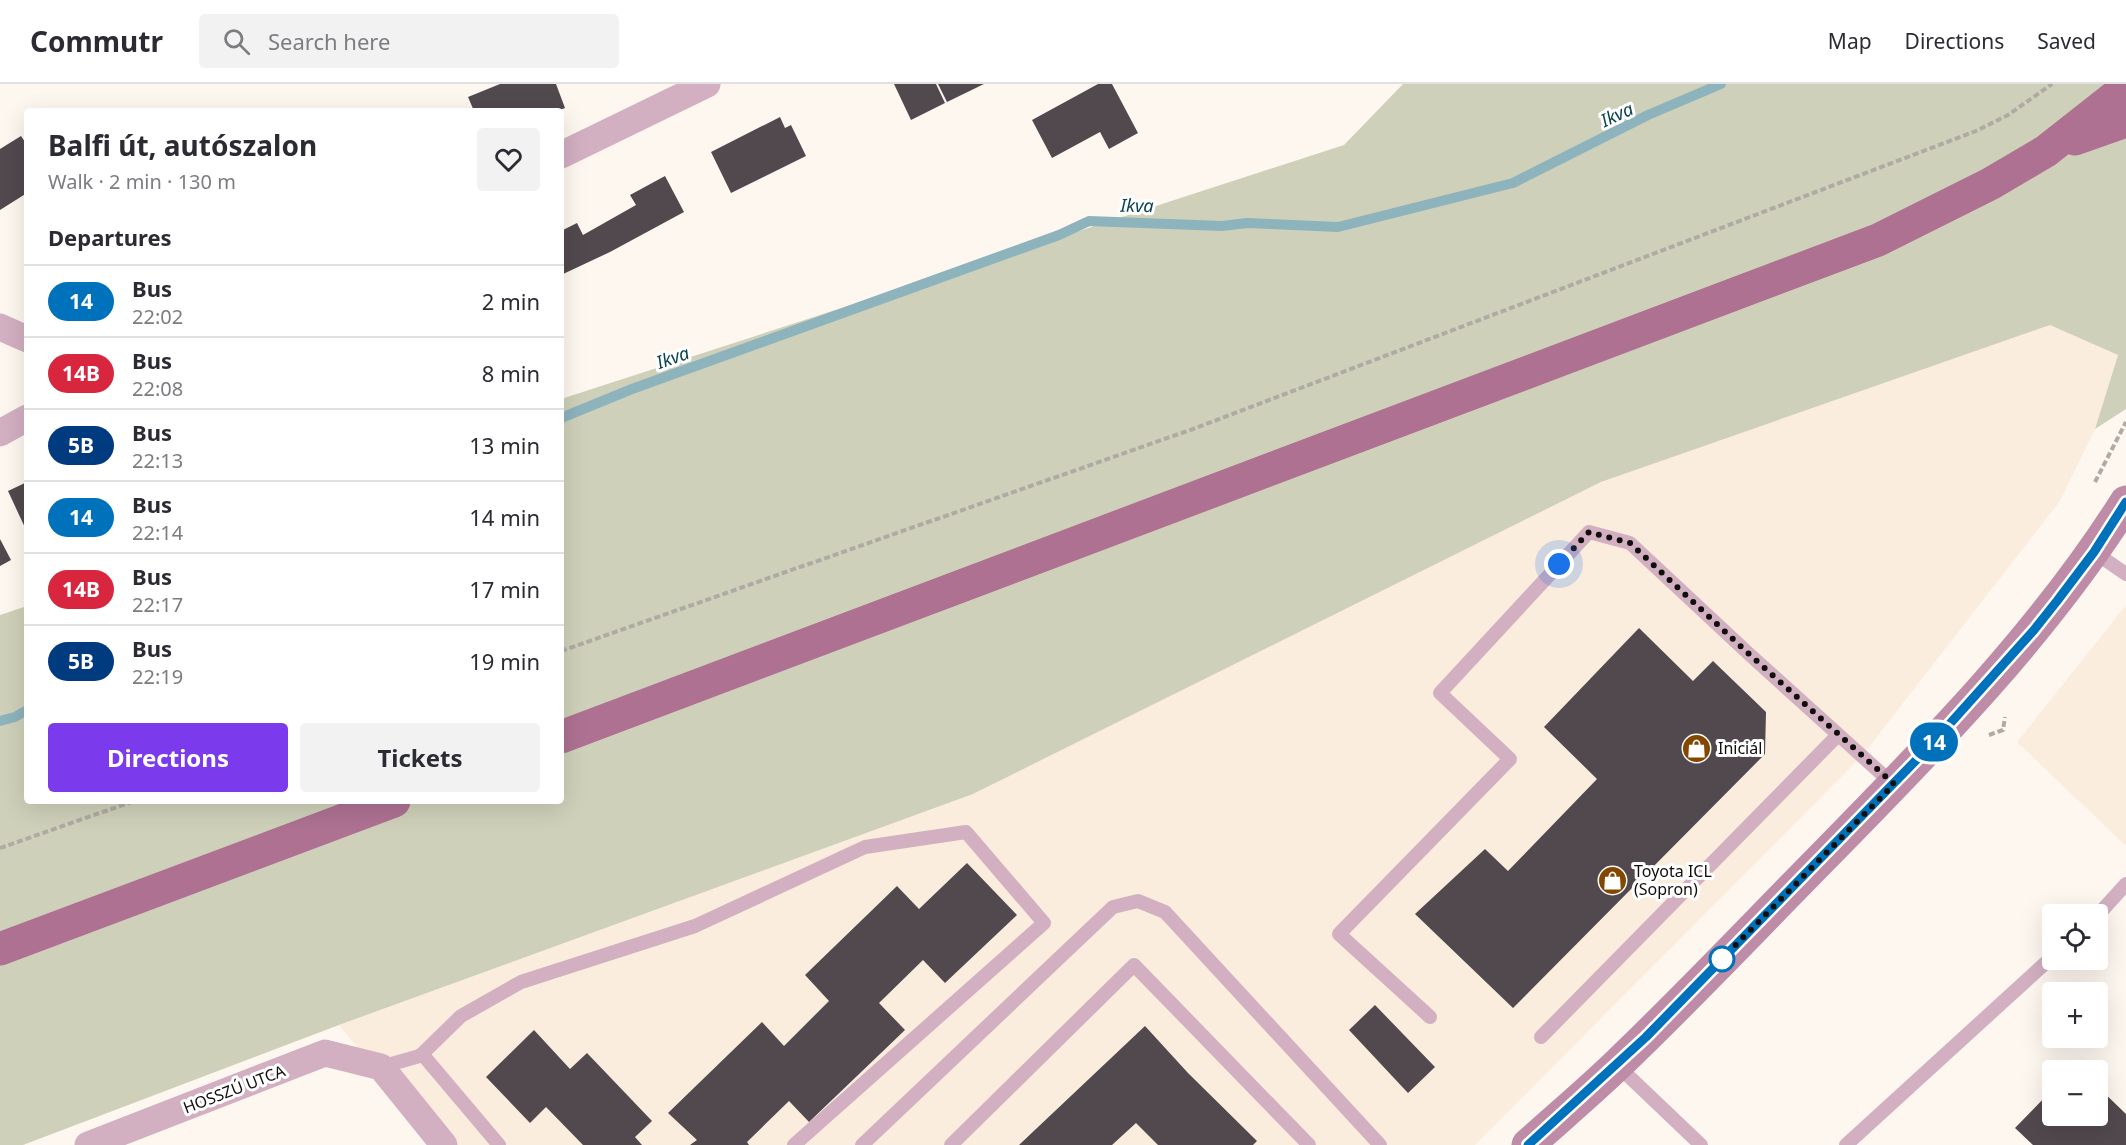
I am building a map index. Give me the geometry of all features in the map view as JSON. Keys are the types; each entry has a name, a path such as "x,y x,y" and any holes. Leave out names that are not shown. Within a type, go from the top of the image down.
{"main road":[{"path":"564,736 1878,240 1990,184 2046,151 2126,87"},
{"path":"2046,151 2126,121"},
{"path":"1528,1145 1617,1065 1894,784 2034,630 2094,552 2126,502"},
{"path":"0,949 386,804"}],"street":[{"path":"564,154 707,84"},
{"path":"0,327 24,338"},
{"path":"0,433 24,420"},
{"name":"HOSSZÚ UTCA","path":"88,1145 325,1053 381,1067"},
{"path":"381,1067 436,1143"}],"lane":[{"path":"1430,1017 1339,934 1510,759 1440,693 1589,532 1630,543 1894,784"},
{"path":"2094,552 2126,574"},
{"path":"1541,1037 1838,735"},
{"path":"381,1067 420,1056 461,1016 521,982 695,926 865,847 966,832 1044,923 794,1145"},
{"path":"2108,904 2126,884"},
{"path":"862,1145 1113,907 1138,901 1165,912 1380,1145"},
{"path":"951,1145 1134,965 1309,1145"},
{"path":"1846,1145 2042,966"},
{"path":"420,1056 423,1055 499,1145"},
{"path":"1617,1065 1701,1145"}],"path":[{"path":"564,650 1204,425 1976,131 2008,115 2052,84"},
{"path":"2093,485 2126,422"},
{"path":"0,848 125,804"}],"shaded area":[{"path":"2050,324 2118,355 2095,429 2060,501 1862,756 1475,1145 439,1145 339,1025 973,794 1601,482"},
{"path":"2126,605 2126,846 2017,742"}],"green space":[{"path":"1403,84 2126,84 2126,409 2095,429 2118,355 2050,325 1601,482 973,794 339,1025 23,1145 0,1145 0,615 24,607 24,804 564,804 564,398 1344,145"}],"building":[{"path":"500,84 556,84 565,108 473,108 468,97"},
{"path":"894,84 936,84 945,103 911,120"},
{"path":"938,84 984,84 947,102"},
{"path":"1098,84 1112,84 1138,133 1109,149 1100,132 1052,158 1032,120"},
{"path":"780,117 785,128 791,125 806,156 731,193 711,152"},
{"path":"21,136 24,140 24,195 0,210 0,149"},
{"path":"665,176 684,212 564,274 564,230 577,223 583,235 636,205 630,195"},
{"path":"24,483 24,526 8,491"},
{"path":"0,539 11,560 0,566"},
{"path":"1639,628 1693,681 1713,661 1766,712 1765,754 1513,1008 1415,914 1485,849 1508,871 1597,779 1544,727"},
{"path":"967,863 1017,915 945,983 923,960 879,1003 905,1030 809,1122 789,1101 747,1142 749,1145 690,1145 697,1140 668,1113 762,1022 784,1046 829,1001 805,975 897,886 919,909"},
{"path":"1375,1005 1435,1067 1408,1093 1349,1030"},
{"path":"1145,1026 1188,1073 1257,1141 1253,1145 1158,1145 1136,1123 1112,1145 1019,1145"},
{"path":"534,1030 570,1069 587,1053 652,1121 635,1137 642,1145 583,1145 546,1107 530,1123 486,1077"},
{"path":"2108,1097 2126,1114 2126,1145 2033,1145 2015,1128 2042,1100 2042,1126 2108,1126"}],"waterway":[{"name":"Ikva","path":"564,417 632,389 1059,235 1089,221 1222,226 1247,223 1338,227 1513,183 1648,115 1721,84"},
{"name":"Ikva","path":"0,721 24,712"}],"bus line":[{"name":"14","path":"1528,1145 1646,1037 1929,747 2034,630 2069,587 2126,502"}],"place":[{"name":"Iniciál","path":"1697,748"},
{"name":"Toyota ICL (Sopron)","path":"1613,880"}],"route":[{"path":"1559,564 1589,532 1630,543 1894,784 1722,959"}]}
